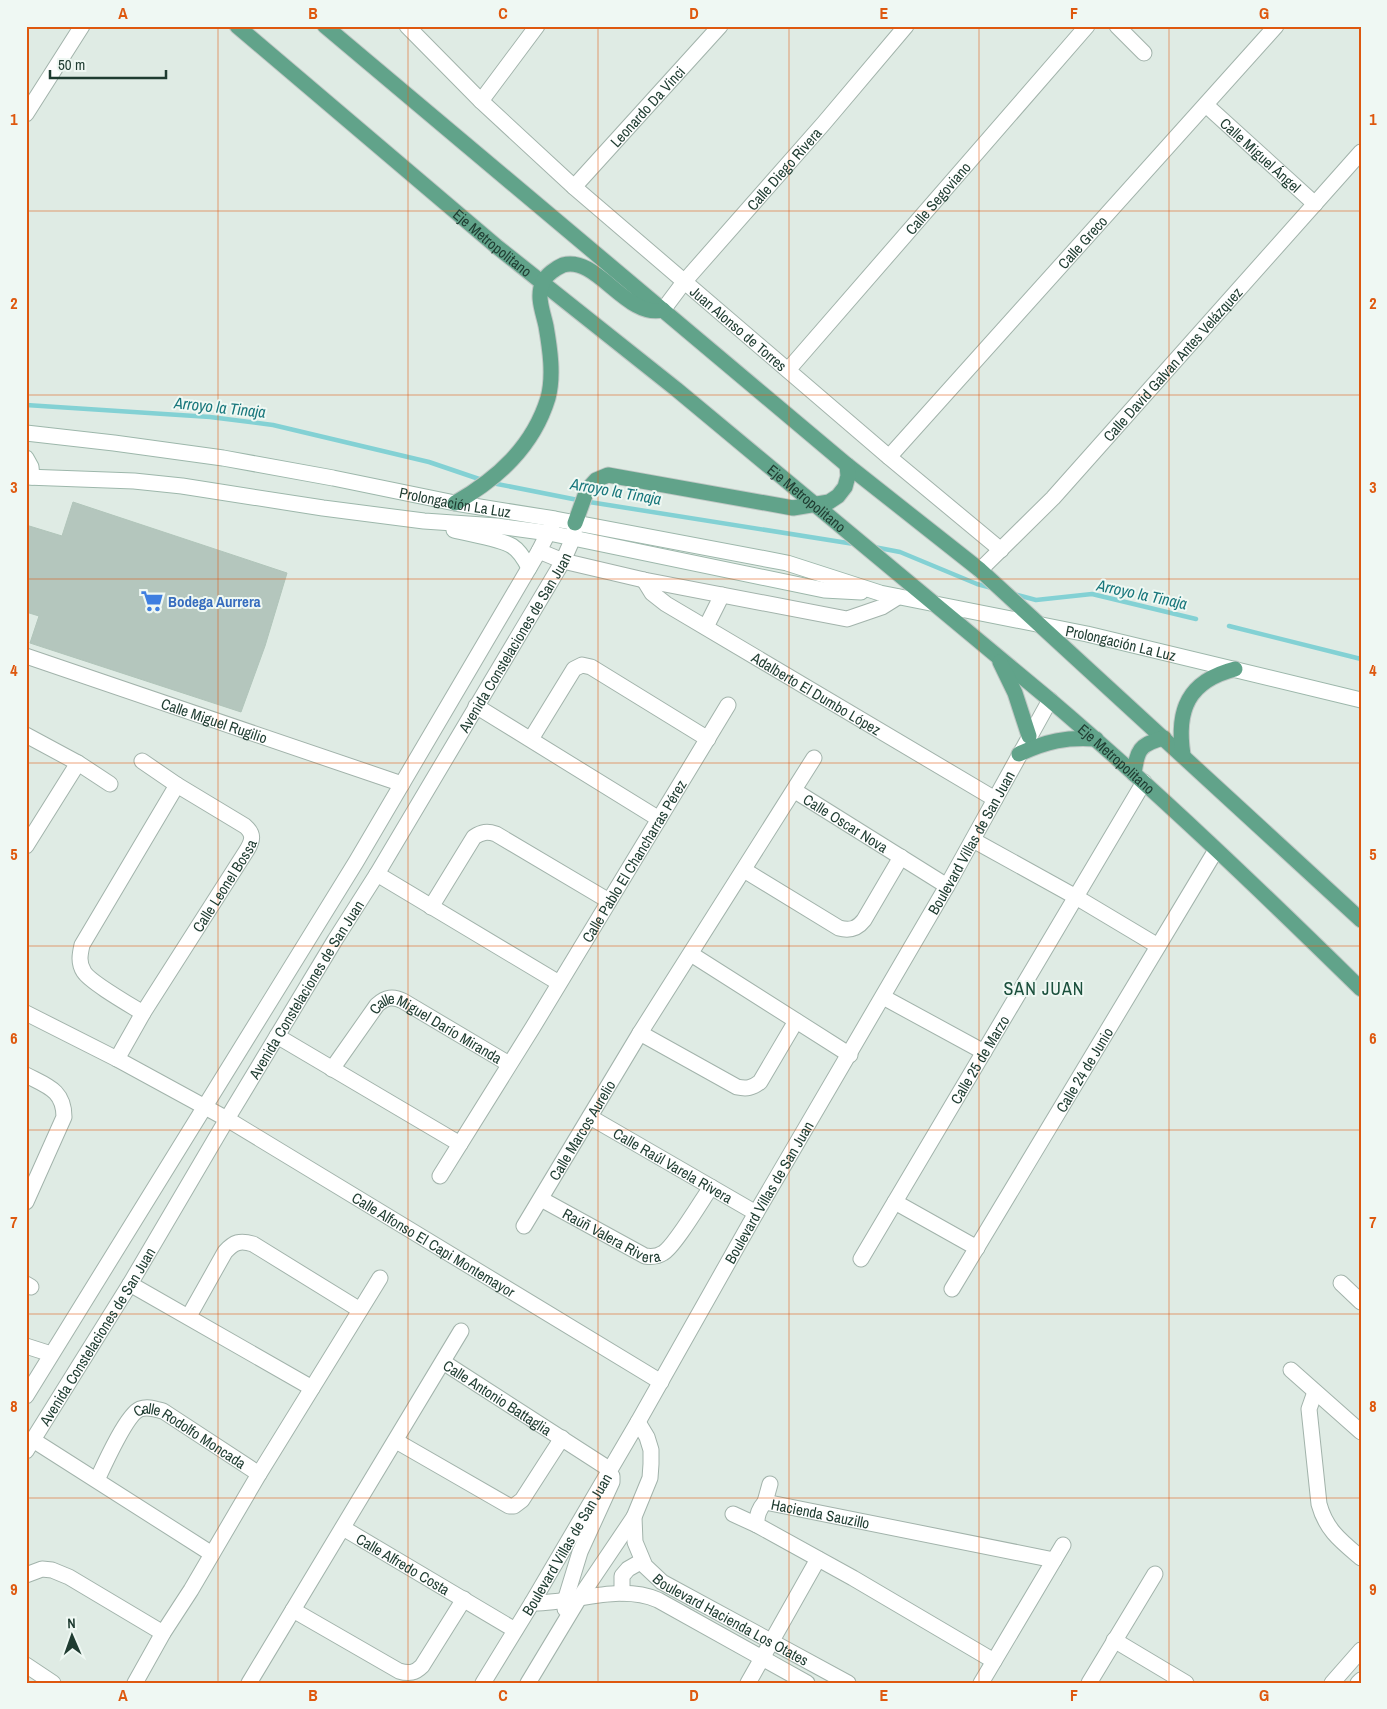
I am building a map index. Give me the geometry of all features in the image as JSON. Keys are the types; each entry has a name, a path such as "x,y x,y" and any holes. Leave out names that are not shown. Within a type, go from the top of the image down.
{"main road":[{"name":"Eje Metropolitano","path":"237,26 489,239 669,383 834,521 936,603 1096,739 1216,850 1361,990"},
{"path":"325,26 847,465 980,570 1361,920"},
{"path":"455,503 477,491 503,470 528,442 540,420 548,396 550,369 549,346 540,299 542,282 550,272 564,265 576,265 588,269 628,300 647,310 655,312 663,310"},
{"path":"576,524 587,490 596,480 608,475 793,508 818,506 838,496 845,487 848,476 847,465"},
{"path":"995,654 1015,693 1029,736"},
{"path":"1183,755 1180,722 1185,706 1193,693 1205,681 1219,673 1235,669"},
{"path":"1139,778 1136,756 1149,741 1164,738"},
{"path":"1019,754 1037,745 1056,740 1096,739"}],"street":[{"path":"26,114 82,26"},
{"name":"Juan Alonso de Torres","path":"406,26 481,101 574,187 889,457 1001,550"},
{"path":"481,101 537,26"},
{"name":"Leonardo Da Vinci","path":"574,187 720,26"},
{"name":"Calle Diego Rivera","path":"663,310 684,282 824,123 906,26"},
{"name":"Calle Segoviano","path":"788,370 1087,26"},
{"path":"1117,26 1144,53"},
{"name":"Calle Greco","path":"889,457 1276,26"},
{"name":"Calle Miguel Ángel","path":"1206,105 1315,204"},
{"name":"Calle David Galvan Antes Velázquez","path":"980,570 1053,498 1361,152"},
{"name":"Prolongación La Luz","path":"26,433 223,458 455,503 552,526"},
{"path":"26,458 31,467 29,477"},
{"name":"Prolongación La Luz","path":"29,477 134,481 182,486 323,508 424,521 497,526 576,524 787,563 880,593 1087,634 1361,700"},
{"path":"424,521 503,542 519,552 530,568"},
{"name":"Avenida Constelaciones de San Juan","path":"30,1445 130,1284 563,561 576,524"},
{"name":"Avenida Constelaciones de San Juan","path":"26,1396 356,862 530,568 552,526"},
{"path":"539,551 563,561 644,580 847,619 882,607 898,597"},
{"name":"Adalberto El Dumbo López","path":"644,580 652,593 666,604 995,799"},
{"path":"706,627 722,595"},
{"name":"Calle Miguel Rugilio","path":"26,656 402,784"},
{"path":"531,739 574,669 582,665 591,667 708,739"},
{"name":"Boulevard Villas de San Juan","path":"482,1683 532,1603 638,1422 756,1214 947,886 1050,700"},
{"path":"476,706 660,819"},
{"name":"Calle Pablo El Chancharras Pérez","path":"533,1027 728,706"},
{"path":"26,736 78,763 110,784"},
{"path":"795,791 814,758"},
{"name":"Calle Leonel Bossa","path":"117,1059 143,1013 247,850 252,838 252,833 245,826 177,785 142,761"},
{"path":"26,846 78,763"},
{"name":"Calle 25 de Marzo","path":"861,1259 1076,898 1139,778"},
{"path":"143,1013 88,977 80,965 79,956 82,944 177,785"},
{"name":"Calle Oscar Nova","path":"715,914 795,791 947,886"},
{"path":"431,906 474,837 483,832 496,834 608,901"},
{"path":"973,840 1158,946"},
{"name":"Calle 24 de Junio","path":"952,1289 1216,850"},
{"name":"Calle Oscar Nova","path":"744,870 839,928 846,930 853,929 864,920 901,857"},
{"path":"376,874 560,983"},
{"name":"Calle Marcos Aurelio","path":"524,1226 640,1033 715,914"},
{"path":"691,954 850,1055"},
{"name":"Calle Miguel Darío Miranda","path":"332,1069 377,1004 389,997 403,1001 510,1064"},
{"path":"883,997 984,1052"},
{"name":"Calle Alfonso El Capi Montemayor","path":"26,1013 228,1118 661,1382"},
{"path":"640,1033 737,1087 746,1089 754,1087 760,1082 796,1021"},
{"name":"Calle Miguel Darío Miranda","path":"440,1176 533,1027"},
{"path":"277,1036 460,1144"},
{"path":"26,1075 53,1090 60,1097 64,1106 64,1117 26,1202"},
{"name":"Calle Raúl Varela Rivera","path":"590,1117 756,1214"},
{"name":"Raúñ Valera Rivera","path":"541,1199 650,1257 663,1254 668,1250 711,1187"},
{"path":"895,1202 976,1248"},
{"path":"189,1316 225,1252 233,1244 245,1241 253,1244 360,1310"},
{"name":"Calle Rodolfo Moncada","path":"135,1683 259,1474 380,1278"},
{"path":"130,1284 312,1388"},
{"path":"443,1362 461,1331"},
{"path":"26,1346 51,1354"},
{"name":"Calle Antonio Battaglia","path":"562,1438 522,1500 514,1506 509,1506 396,1441 443,1362 562,1438 609,1469"},
{"path":"1291,1370 1361,1432"},
{"path":"1315,1392 1311,1400 1309,1415 1319,1504 1322,1515 1333,1533 1361,1558"},
{"name":"Calle Rodolfo Moncada","path":"96,1480 128,1421 138,1410 149,1408 163,1411 259,1474"},
{"name":"Boulevard Hacienda Los Otates","path":"638,1422 647,1437 651,1450 651,1464 650,1478 634,1517 635,1542 642,1561 652,1574 662,1582 848,1683"},
{"name":"Calle Alfredo Costa","path":"249,1683 396,1441"},
{"path":"30,1445 96,1480 212,1554"},
{"path":"528,1683 564,1623 571,1600 580,1552 612,1482 609,1469"},
{"path":"765,1502 770,1484"},
{"name":"Hacienda Sauzillo","path":"994,1661 757,1525 757,1516 765,1502 1054,1560"},
{"path":"733,1514 757,1525"},
{"path":"571,1600 634,1517"},
{"name":"Calle Alfredo Costa","path":"343,1528 515,1630"},
{"path":"981,1683 1063,1545"},
{"path":"748,1683 818,1559"},
{"path":"622,1593 622,1576 628,1569 642,1561"},
{"path":"26,1575 42,1569 52,1570 163,1633"},
{"path":"1089,1683 1155,1574"},
{"name":"Boulevard Hacienda Los Otates","path":"532,1603 622,1593 646,1595 807,1683"},
{"name":"Calle Alfredo Costa","path":"293,1610 399,1671 406,1673 418,1670 422,1666 464,1599"},
{"path":"1114,1640 1186,1683"},
{"path":"1332,1683 1361,1650"},
{"path":"26,1665 53,1683"},
{"path":"1358,1683 1361,1680"}],"building":[{"name":"Bodega Aurrera","path":"73,502 287,573 265,646 241,712 30,643 39,616 26,612 26,525 62,536"}],"waterway":[{"name":"Arroyo la Tinaja","path":"26,405 210,417 273,425 429,462 482,480"},
{"name":"Arroyo la Tinaja","path":"492,483 583,501 854,544"},
{"name":"Arroyo la Tinaja","path":"874,547 900,552 977,584 992,588"},
{"name":"Arroyo la Tinaja","path":"1014,594 1036,600 1092,594 1196,619"},
{"name":"Arroyo la Tinaja","path":"1229,626 1361,659"}],"place":[{"name":"Bodega Aurrera","path":"152,601"}],"district":[{"name":"SAN JUAN","path":"1044,988"}]}
